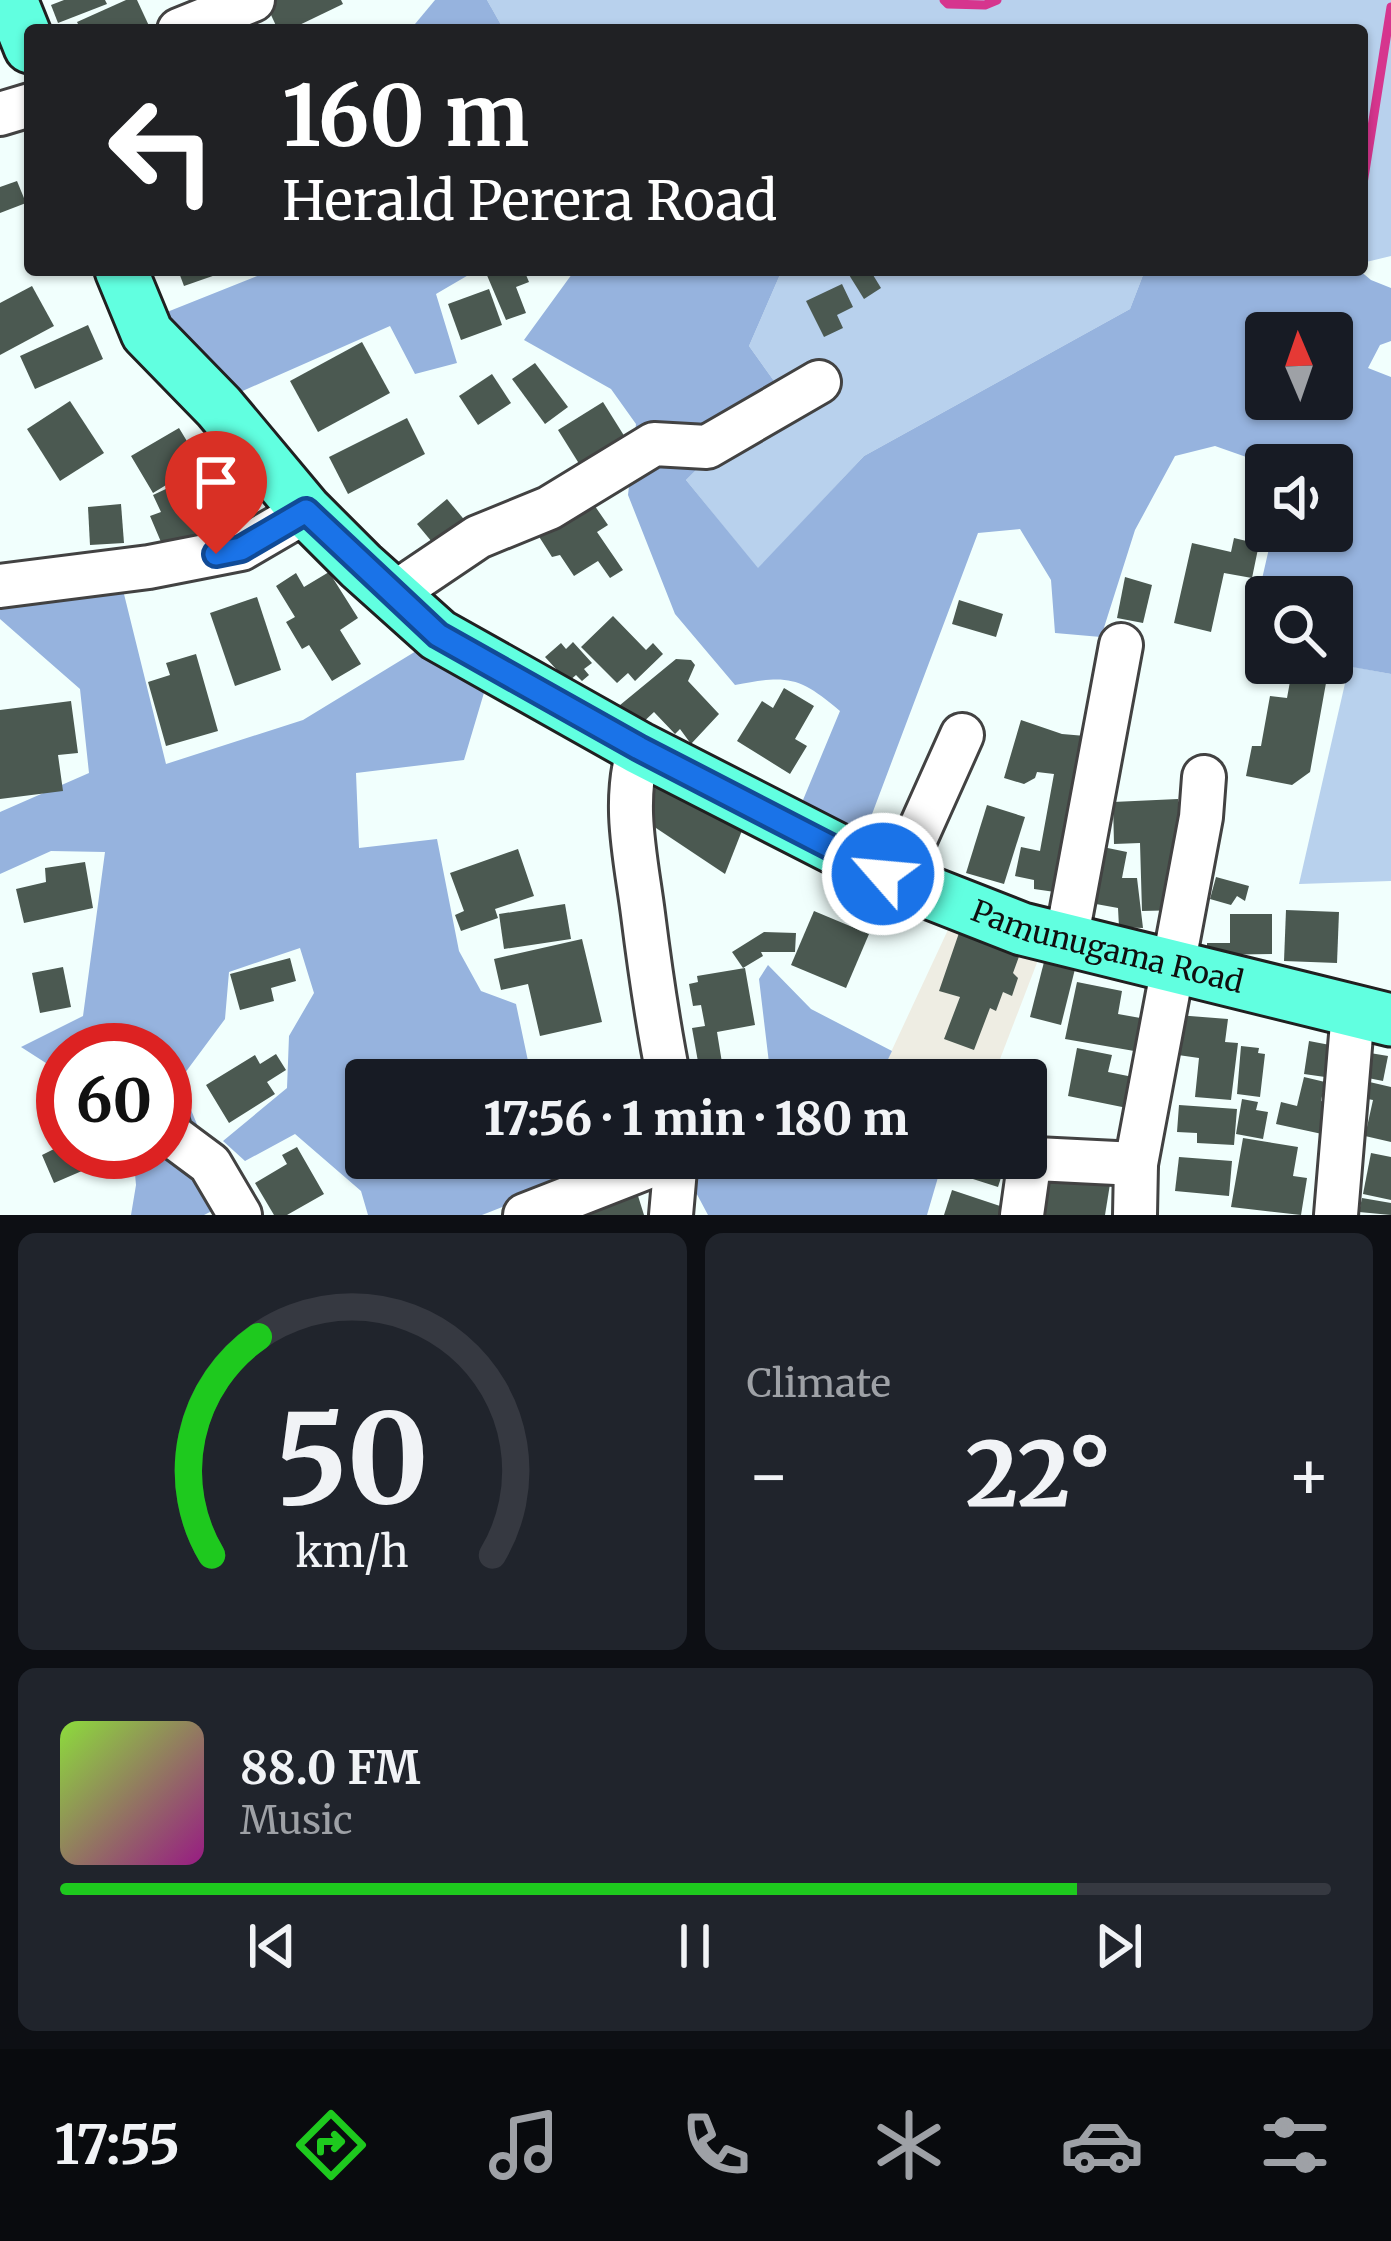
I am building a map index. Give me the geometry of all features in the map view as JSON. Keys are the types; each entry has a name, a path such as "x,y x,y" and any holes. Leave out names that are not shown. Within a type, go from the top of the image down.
{"main road":[{"path":"10,0 24,33"},
{"name":"Pamunugama Road","path":"124,276 147,333 219,407 306,511 438,635 639,748 897,880 1022,929 1372,1015"}],"street":[{"path":"194,24 253,0"},
{"path":"392,595 478,537 549,508 654,444 707,447 819,382"},
{"path":"0,586 149,567 241,549 306,511"},
{"path":"1066,941 1121,645"},
{"path":"897,880 962,735"},
{"path":"639,748 631,774 634,855 665,1059"},
{"path":"1135,1215 1136,1164 1201,817 1204,777"},
{"path":"1336,1215 1372,1015"},
{"path":"192,1151 210,1164 240,1215"},
{"path":"1022,1215 1029,1165 1036,1159 1136,1164"},
{"path":"525,1215 618,1179"},
{"path":"670,1215 672,1179"}],"shaded area":[{"path":"435,0 487,0 501,24 415,24"},
{"path":"487,0 1391,0 1391,256 1368,262 1368,24 501,24"},
{"path":"257,276 467,276 436,294 457,363 415,374 390,326 238,393 152,318"},
{"path":"571,276 779,276 749,346 779,388 686,480 758,568 864,456 1130,309 1143,276 1366,276 1391,288 1391,341 1380,345 1368,368 1391,377 1391,674 1353,667 1353,576 1263,576 1268,552 1353,552 1353,444 1245,444 1245,457 1215,446 1175,456 1135,530 1101,637 1055,633 1051,580 1020,529 978,533 863,838 803,800 840,711 792,681 735,685 675,614 628,495 636,424 611,389 524,340"},
{"path":"779,276 1143,276 1130,309 864,456 758,569 686,480 779,388 749,346"},
{"path":"123,590 166,764 303,720 426,645 486,686 464,760 356,773 359,848 437,839 459,951 481,991 516,1004 528,1059 345,1059 345,1177 295,1134 245,1161 223,1141 287,1088 289,1036 314,993 300,948 229,972 225,1019 192,1063 192,1023 69,1023 83,1016 105,852 51,851 0,874 0,812 89,773 80,689 0,619 0,601"},
{"path":"1353,667 1391,674 1391,881 1299,884 1345,684 1353,684"},
{"path":"953,919 1043,947 1000,1059 888,1059"},
{"path":"768,965 811,1009 892,1051 888,1059 769,1059 759,979"},
{"path":"36,1040 36,1057 21,1047"},
{"path":"192,1112 201,1134 214,1210 204,1215 131,1215 135,1179 192,1179"},
{"path":"347,1179 554,1179 555,1186 482,1215 368,1215 361,1191"},
{"path":"692,1179 938,1179 927,1215 708,1215"}],"building":[{"path":"64,0 105,0 107,4 58,23 51,5"},
{"path":"126,0 137,0 148,24 78,24"},
{"path":"341,0 343,4 301,24 275,24 265,2"},
{"path":"17,181 24,204 0,213 0,187"},
{"path":"180,276 213,276 184,286"},
{"path":"487,276 526,276 529,282 516,287 526,313 506,320"},
{"path":"850,276 874,276 881,288 864,299"},
{"path":"842,284 853,307 837,315 843,328 824,337 806,301"},
{"path":"32,286 54,326 0,355 0,303"},
{"path":"489,289 502,325 461,340 448,304"},
{"path":"88,325 103,359 35,389 20,356"},
{"path":"362,342 390,393 318,432 290,381"},
{"path":"535,363 568,407 545,424 512,379"},
{"path":"492,374 511,403 478,425 459,396"},
{"path":"70,401 104,453 60,481 27,429"},
{"path":"603,402 628,442 583,470 558,430"},
{"path":"407,418 425,454 348,494 329,457"},
{"path":"179,428 208,476 188,487 181,476 153,493 131,456"},
{"path":"232,474 249,498 206,529 188,504"},
{"path":"168,488 175,504 184,500 202,542 164,549 150,516 161,512 153,495"},
{"path":"447,499 467,523 437,548 417,524"},
{"path":"590,499 608,525 597,532 623,570 610,578 598,561 574,576 560,555 552,557 538,535"},
{"path":"121,504 124,543 90,545 88,507"},
{"path":"1234,538 1245,541 1245,552 1257,552 1252,576 1224,573 1211,632 1174,623 1192,543 1231,552"},
{"path":"329,572 358,618 340,630 361,664 332,681 309,645 302,649 286,622 295,617 276,586 296,573 304,587"},
{"path":"1125,577 1152,585 1143,623 1117,618"},
{"path":"257,597 281,670 235,686 210,613"},
{"path":"959,600 1003,614 996,637 952,624"},
{"path":"613,616 646,650 653,643 663,654 635,681 628,673 617,683 581,647"},
{"path":"573,642 592,663 584,669 589,675 582,681 576,675 568,682 545,657 561,643 566,649"},
{"path":"196,654 218,731 166,746 148,682 170,675 166,663"},
{"path":"676,659 695,665 688,681 719,714 691,744 680,729 675,734 654,712 639,726 614,710"},
{"path":"1290,684 1326,684 1310,772 1292,785 1246,776 1252,746 1261,746 1270,696 1287,698"},
{"path":"784,688 814,706 795,739 807,746 790,774 737,741 762,701 773,708"},
{"path":"71,701 78,753 58,755 63,791 0,799 0,710"},
{"path":"1021,720 1062,734 1097,737 1069,894 1034,889 1034,880 1015,876 1021,847 1040,851 1054,774 1037,772 1024,784 1004,778"},
{"path":"656,787 743,828 725,874 641,818"},
{"path":"1178,799 1182,910 1142,911 1140,843 1114,844 1113,802"},
{"path":"987,805 1025,817 1004,884 966,873"},
{"path":"1098,846 1127,852 1122,878 1137,878 1143,928 1119,927 1118,908 1085,902"},
{"path":"518,849 534,896 495,909 498,918 461,931 455,915 464,911 450,873"},
{"path":"85,862 93,908 24,923 16,889 46,882 45,868"},
{"path":"1216,877 1249,886 1245,901 1237,896 1231,905 1210,899"},
{"path":"565,904 571,939 504,949 499,914"},
{"path":"1286,910 1339,912 1337,963 1284,961"},
{"path":"814,911 869,934 846,988 791,965"},
{"path":"1230,914 1272,914 1272,954 1207,955 1207,943 1230,943"},
{"path":"960,930 1021,951 1012,996 1003,992 996,1011 990,1008 974,1050 944,1039 960,997 939,991"},
{"path":"764,932 796,933 795,952 761,952 763,956 743,968 732,952"},
{"path":"582,939 602,1022 540,1036 528,984 501,990 494,959"},
{"path":"290,958 296,981 271,988 274,1001 240,1010 230,974"},
{"path":"1044,962 1075,969 1061,1025 1030,1017"},
{"path":"63,967 71,1007 40,1013 32,973"},
{"path":"745,968 755,1025 717,1032 721,1059 698,1059 692,1028 705,1026 701,1005 693,1006 689,984 698,982 697,976"},
{"path":"1077,982 1122,991 1118,1014 1146,1019 1140,1052 1065,1039"},
{"path":"1177,1015 1228,1019 1225,1042 1238,1043 1231,1100 1195,1097 1199,1058 1171,1054"},
{"path":"1309,1041 1330,1045 1325,1077 1304,1074"},
{"path":"1241,1046 1259,1048 1258,1053 1265,1054 1260,1097 1237,1094"},
{"path":"1077,1048 1112,1055 1108,1072 1138,1078 1132,1109 1068,1096"},
{"path":"1364,1052 1388,1056 1383,1081 1358,1076"},
{"path":"276,1054 286,1070 267,1082 275,1094 229,1123 206,1085 255,1055 260,1064"},
{"path":"1304,1077 1325,1082 1321,1101 1329,1103 1322,1134 1276,1124 1281,1102 1297,1106"},
{"path":"1361,1080 1391,1087 1391,1142 1365,1136 1373,1100 1357,1097"},
{"path":"1242,1099 1258,1102 1256,1110 1268,1112 1263,1139 1236,1134"},
{"path":"1179,1105 1237,1109 1234,1145 1197,1143 1197,1133 1177,1132"},
{"path":"1243,1138 1298,1147 1293,1176 1307,1178 1301,1215 1231,1207"},
{"path":"297,1147 324,1194 287,1215 274,1215 255,1183 287,1164 282,1155"},
{"path":"1371,1153 1391,1157 1391,1200 1363,1194"},
{"path":"1179,1157 1232,1161 1229,1196 1175,1191"},
{"path":"1047,1175 1110,1184 1105,1215 1027,1215 1033,1179 1047,1179"},
{"path":"973,1179 1001,1179 998,1187"},
{"path":"634,1183 644,1215 587,1215 582,1200"},
{"path":"952,1190 1006,1208 1003,1215 944,1215"},
{"path":"1362,1198 1391,1203 1391,1215 1359,1212"}],"waterway":[{"path":"944,0 985,5 997,0"},
{"path":"1368,152 1391,7"}],"route":[{"path":"216,554 241,549 306,511 438,635 639,748 883,874"}]}
